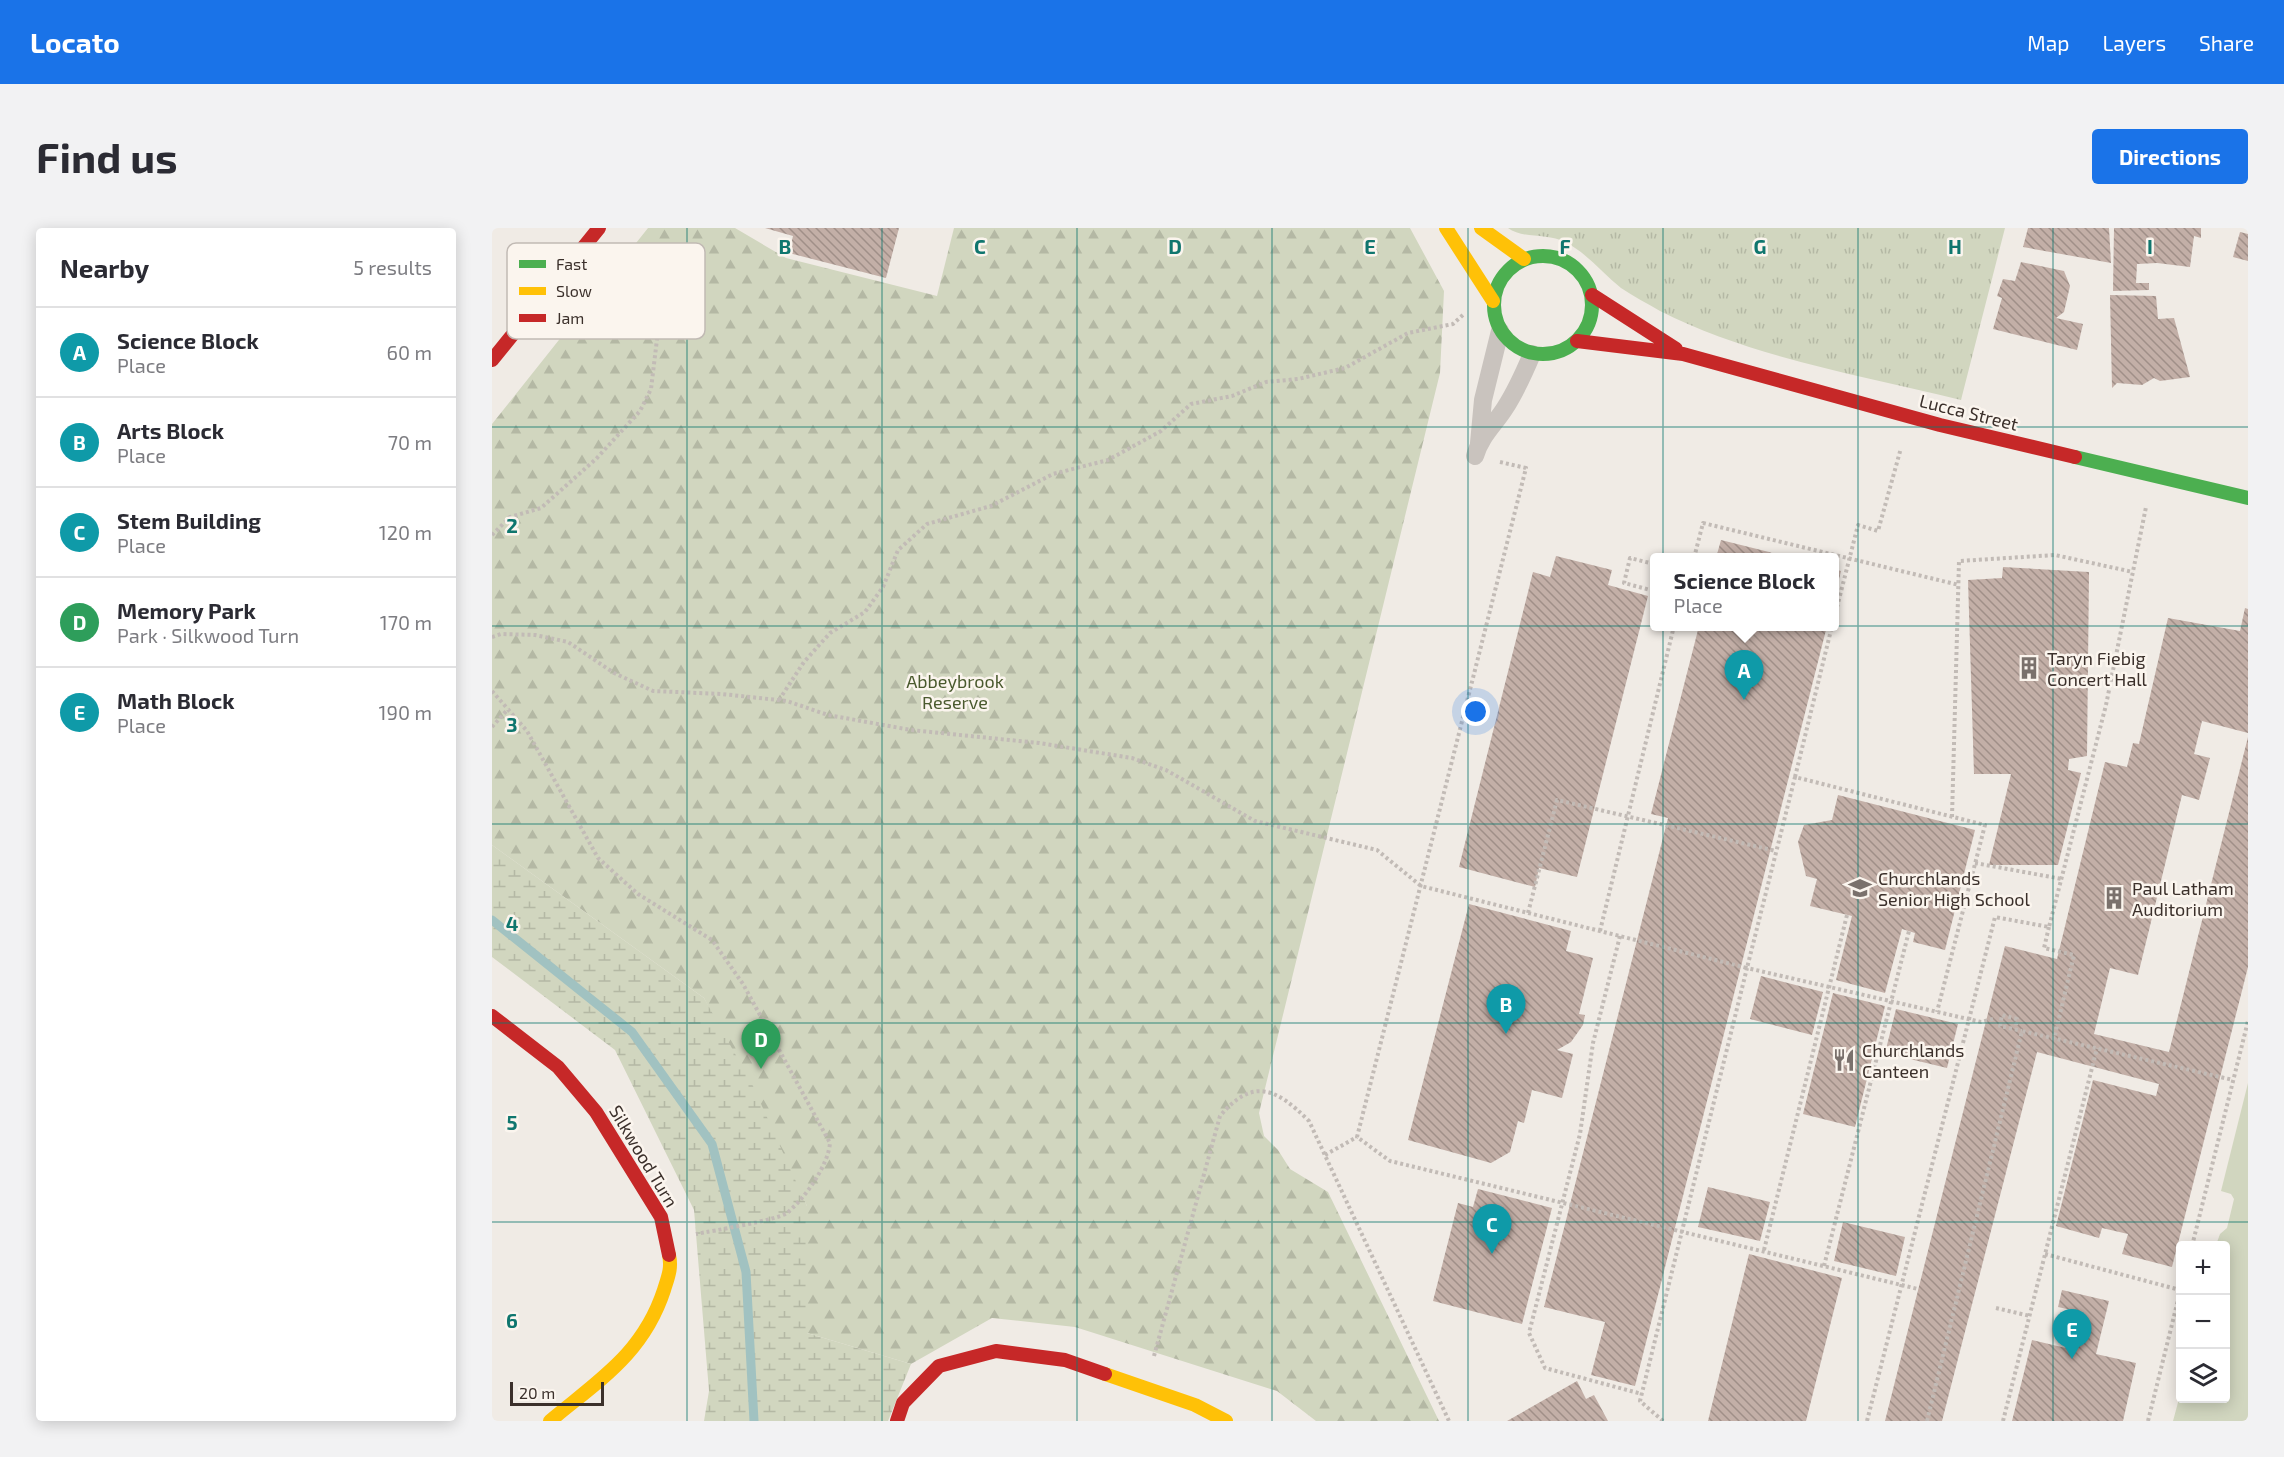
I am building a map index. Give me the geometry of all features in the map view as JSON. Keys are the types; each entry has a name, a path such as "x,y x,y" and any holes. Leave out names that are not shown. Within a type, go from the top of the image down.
{"street":[{"path":"587,243 599,228"},
{"path":"1446,228 1493,301 1495,319 1500,331 1511,345 1532,354 1556,352 1577,341 1587,327 1592,296 1586,281 1575,267 1560,259 1541,256 1524,259 1503,276 1493,301"},
{"path":"1481,228 1524,259"},
{"name":"Lucca Street","path":"1592,296 1683,354"},
{"path":"492,360 509,339"},
{"name":"Lucca Street","path":"1577,341 1683,354 1940,425 2248,498"},
{"name":"Silkwood Turn","path":"492,1016 558,1067 596,1112 661,1217 672,1266 656,1314 629,1355 550,1421"},
{"path":"897,1421 903,1403 939,1366 996,1351 1065,1360 1195,1405 1226,1421"}],"lane":[{"path":"1500,331 1483,400 1477,449 1505,409 1523,377 1532,354"}],"path":[{"path":"778,700 804,662 830,633 865,612 883,586 898,550 927,524 991,506 1053,474 1108,460 1161,431 1191,404 1232,396 1266,382 1298,379 1345,368 1408,333 1453,324 1467,310"},
{"path":"492,535 510,517 541,508 596,459 640,411 651,389 657,339"},
{"path":"1839,599 1858,525 1878,531 1902,445"},
{"path":"1325,1155 1357,1137 1526,468 1497,461 1501,451"},
{"path":"2054,1039 2074,955 2044,948 2106,705 2146,506"},
{"path":"1696,553 1703,523 1828,553"},
{"path":"1952,817 1959,561 2055,555 2133,572"},
{"path":"1839,556 1959,585"},
{"path":"1650,563 1630,558 1624,583 1650,590"},
{"path":"1600,931 1673,631"},
{"path":"1662,1420 1640,1401 1831,631"},
{"path":"492,637 501,634 535,635 568,642 614,673 653,691 722,694 778,700 828,715 911,730 1039,743 1132,758 1166,770 1255,820 1377,850 1421,886 1747,968 1981,1022 1993,1019"},
{"path":"492,691 527,731 598,858 638,894 712,940 743,984 823,1126 830,1143 829,1157 819,1174 786,1214 720,1229"},
{"path":"492,727 508,709"},
{"path":"1796,777 1985,825 1938,1012"},
{"path":"1528,913 1557,800 1776,851"},
{"path":"1975,863 2062,879"},
{"path":"1764,1251 1847,915"},
{"path":"1867,1421 1995,917 2049,927"},
{"path":"1824,1266 1909,931"},
{"path":"1620,936 1593,1044 1580,1134 1529,1333 1545,1368 1642,1394"},
{"path":"2016,1025 2017,1019 2002,1015 2000,1026 2233,1080"},
{"path":"2193,1241 2248,1021"},
{"path":"1927,1421 2022,1031"},
{"path":"2003,1421 2097,1048"},
{"path":"1145,1388 1220,1116 1234,1099 1251,1090 1268,1092 1291,1103 1309,1121 1449,1421"},
{"path":"1357,1137 1390,1161 1918,1289"},
{"path":"2045,1254 2176,1290"},
{"path":"2148,1421 2180,1295"},
{"path":"1996,1308 2030,1316"}],"green space":[{"name":"Abbeybrook Reserve","path":"648,228 735,228 786,258 937,296 954,228 1410,228 1444,291 1440,373 1259,1113 1264,1136 1278,1150 1290,1169 1328,1192 1439,1421 1316,1421 1277,1391 1075,1327 992,1318 911,1364 807,1333 807,1206 704,998 492,845 492,424 560,339 705,339 705,243 636,243"},
{"path":"1508,228 2005,228 1961,400 1808,364 1695,327 1660,311 1621,288 1587,257 1565,242 1520,234"},
{"path":"492,845 704,998 753,1086 807,1206 807,1333 911,1364 888,1421 704,1421 709,1391 694,1210 615,1050 492,957"},
{"path":"2248,1083 2248,1421 2173,1421 2178,1403 2230,1403 2230,1241 2217,1241 2220,1234 2227,1228 2234,1199 2231,1194 2221,1191"}],"building":[{"path":"765,228 899,228 886,278 789,253 793,236"},
{"path":"2028,228 2109,228 2111,263 2023,247"},
{"path":"2114,228 2201,228 2201,238 2194,236 2190,267 2157,263 2137,264 2136,283 2149,283 2149,290 2113,291"},
{"path":"2240,232 2248,234 2248,261 2233,257"},
{"path":"2021,262 2064,271 2070,286 2064,312 2056,318 2083,324 2077,350 1993,329 2002,298 1997,296 2003,279 2015,281"},
{"path":"2110,295 2156,296 2158,319 2174,318 2190,377 2160,381 2154,378 2142,385 2117,383 2112,388"},
{"path":"1721,540 1772,553 1717,553"},
{"path":"1556,556 1612,570 1608,585 1648,596 1577,877 1539,868 1535,887 1459,867 1533,572 1550,577"},
{"name":"Taryn Fiebig Concert Hall","path":"2003,567 2089,572 2087,756 2069,759 2068,770 2081,773 2058,865 1989,865 2011,774 1974,774 1968,580 2002,578"},
{"path":"2245,608 2248,609 2248,733 2202,721 2194,754 2210,758 2199,800 2182,795 2138,975 2110,968 2094,1034 2169,1052 2248,737 2248,967 2179,1241 2176,1241 2172,1267 2122,1254 2128,1234 2102,1228 2099,1238 2056,1226 2093,1080 2156,1096 2159,1084 2037,1052 1942,1421 1885,1421 2005,946 2057,959 2105,762 2127,767 2133,743 2139,744 2168,618 2240,631"},
{"path":"1698,631 1826,631 1635,1386 1591,1375 1605,1322 1544,1307 1668,818 1651,814"},
{"path":"1838,795 1975,830 1945,950 1913,942 1915,933 1902,929 1885,993 1836,980 1852,916 1810,906 1817,879 1806,876 1798,842 1804,825 1832,820"},
{"path":"1469,904 1571,931 1566,951 1593,958 1579,1014 1585,1015 1583,1025 1571,1042 1557,1050 1573,1054 1562,1098 1532,1090 1524,1123 1518,1121 1510,1152 1491,1163 1408,1140"},
{"path":"1761,976 1823,992 1812,1035 1750,1019"},
{"name":"Churchlands Canteen","path":"1833,993 1885,1006 1855,1127 1803,1114"},
{"path":"1896,1009 1958,1024 1947,1068 1885,1053"},
{"path":"1708,1187 1770,1202 1760,1241 1698,1227"},
{"path":"1478,1189 1552,1208 1522,1324 1433,1301 1458,1203 1473,1207"},
{"path":"1843,1222 1905,1237 1896,1276 1834,1261"},
{"path":"1749,1254 1842,1278 1806,1421 1708,1421"},
{"path":"2062,1290 2109,1301 2096,1354 2136,1363 2123,1421 2012,1421 2032,1340 2070,1349 2080,1312 2058,1307"},
{"path":"1577,1381 1586,1399 1594,1395 1608,1421 1507,1421"}],"waterway":[{"path":"492,920 632,1032 712,1144 746,1272 754,1421"}],"traffic: fast":[{"path":"1543,256 1562,260 1578,270 1588,286 1592,305 1588,324 1578,340 1562,350 1543,354 1524,350 1508,340 1498,324 1494,305 1498,286 1508,270 1524,260 1543,256"},
{"path":"2075,457 2248,498"}],"traffic: slow":[{"path":"1446,228 1493,301"},
{"path":"1481,228 1524,259"},
{"path":"550,1421 602,1378 632,1349 655,1312 664,1290 670,1268 669,1255"},
{"path":"1105,1374 1195,1405 1226,1421"}],"traffic: jam":[{"path":"587,243 599,228"},
{"path":"1592,295 1676,349"},
{"path":"492,360 509,339"},
{"path":"1577,341 1683,354 1940,425 2075,457"},
{"path":"492,1016 558,1067 596,1112 661,1217 669,1255"},
{"path":"897,1421 903,1403 939,1366 996,1351 1065,1360 1105,1374"}],"place":[{"name":"Taryn Fiebig Concert Hall","path":"2029,668"},
{"name":"Science Block","path":"1744,700"},
{"name":"Churchlands Senior High School","path":"1860,888"},
{"name":"Paul Latham Auditorium","path":"2114,898"},
{"name":"Arts Block","path":"1506,1034"},
{"name":"Churchlands Canteen","path":"1844,1060"},
{"name":"Memory Park","path":"761,1069"},
{"name":"Stem Building","path":"1492,1254"},
{"name":"Math Block","path":"2072,1359"}]}
